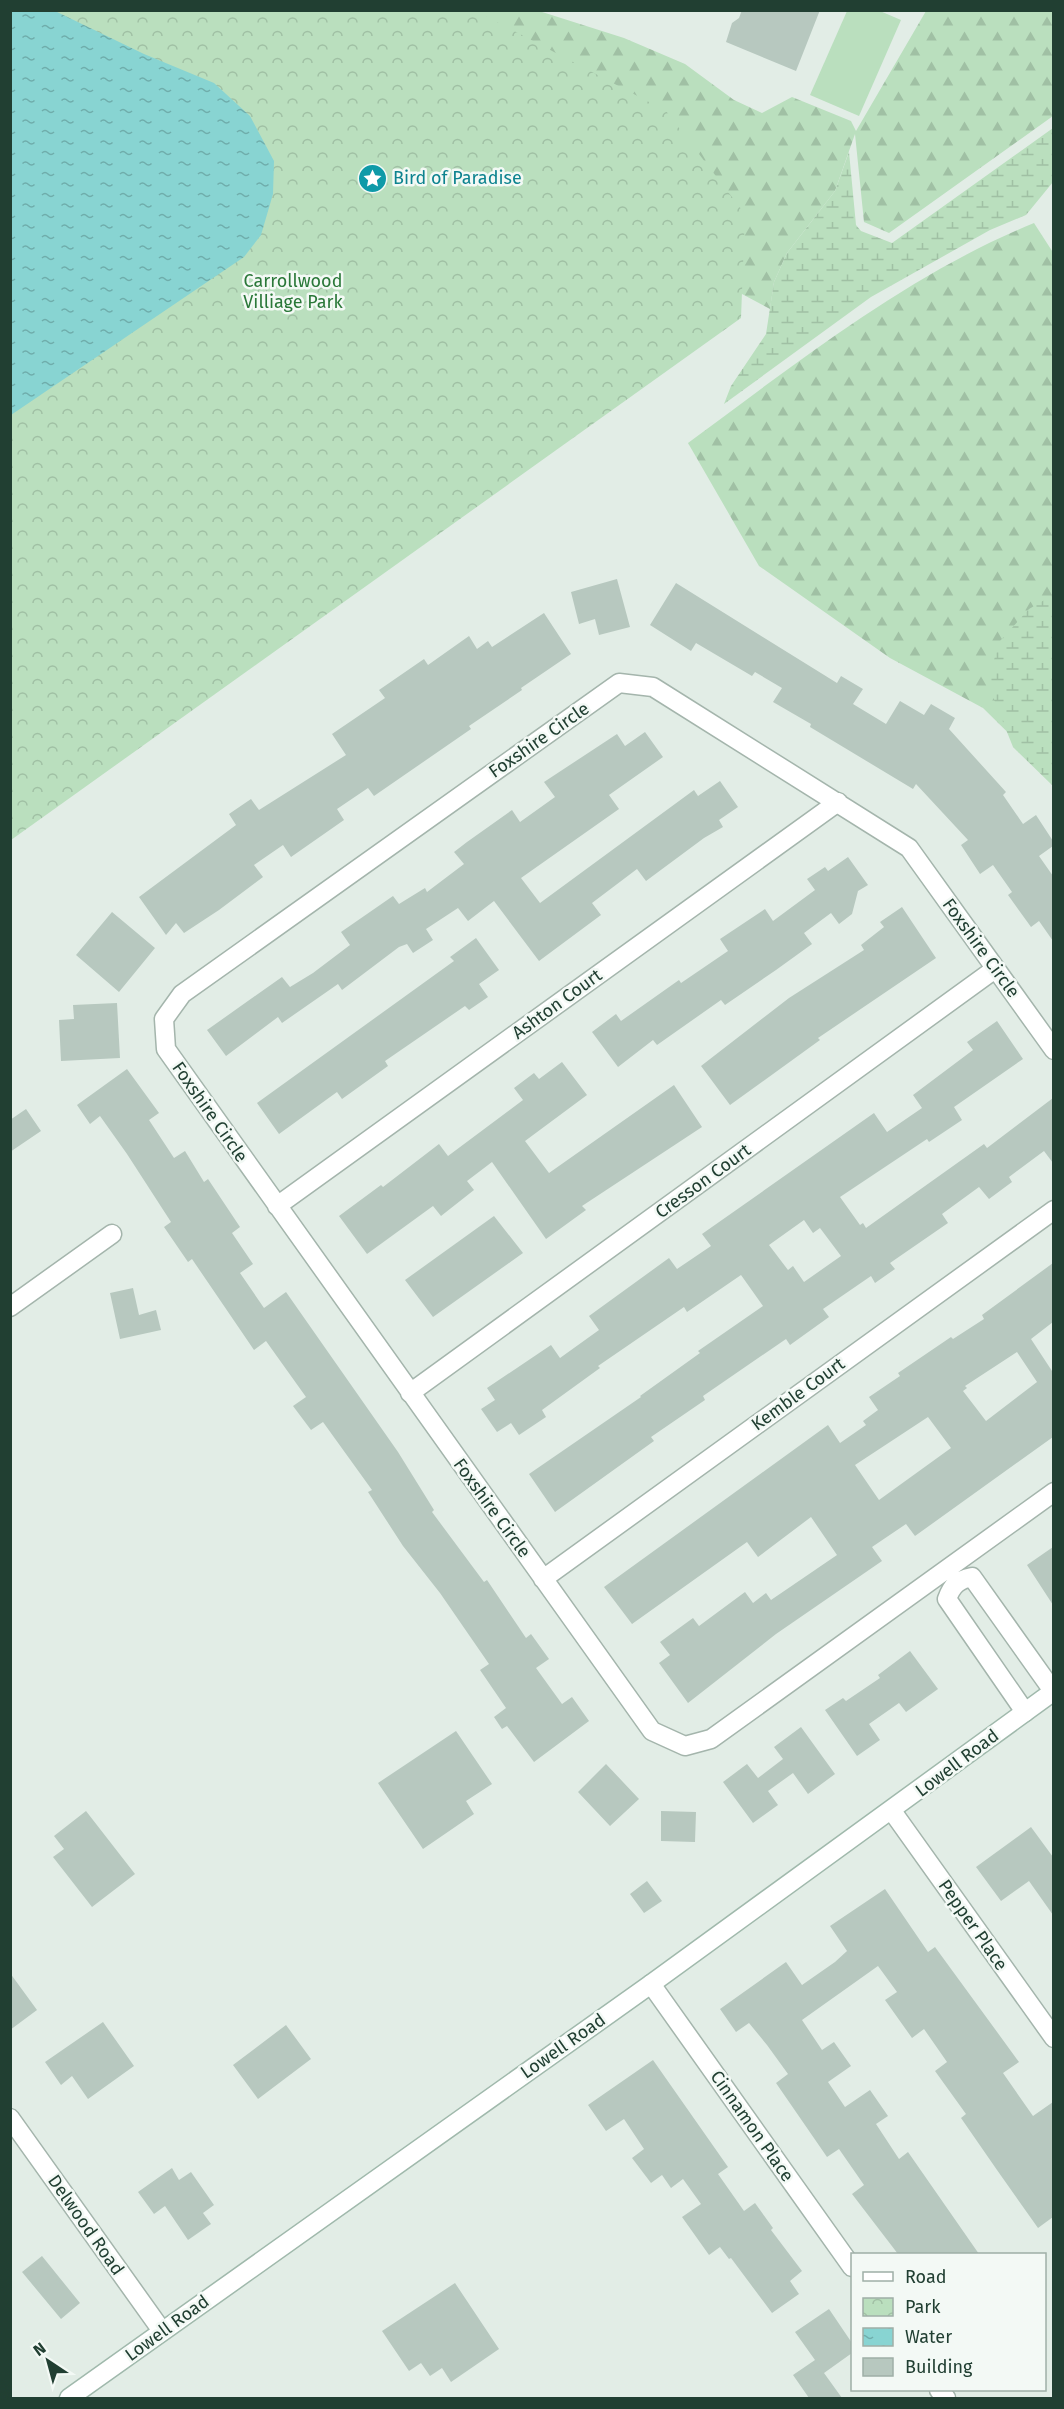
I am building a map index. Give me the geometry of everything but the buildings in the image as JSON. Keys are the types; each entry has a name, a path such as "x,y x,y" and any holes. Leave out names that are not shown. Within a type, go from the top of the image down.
{"street":[{"name":"Foxshire Circle","path":"1053,1050 909,848 653,687 619,683 182,994 164,1019 166,1049 652,1731 685,1746 711,1739 952,1575 1053,1492"},
{"name":"Ashton Court","path":"277,1206 838,802"},
{"name":"Cresson Court","path":"410,1393 995,969"},
{"name":"Kemble Court","path":"543,1579 1053,1210"},
{"path":"10,1307 112,1234"},
{"path":"1025,1712 947,1599 952,1575 972,1577 1053,1691"},
{"name":"Lowell Road","path":"69,2398 892,1811 1053,1691"},
{"name":"Pepper Place","path":"892,1811 1053,2038"},
{"name":"Cinnamon Place","path":"651,1984 851,2266"},
{"name":"Delwood Road","path":"10,2118 162,2331"}],"green space":[{"name":"Carrollwood Villiage Park","path":"11,11 476,11 666,111 745,214 741,318 11,840"},
{"path":"386,11 539,11 624,38 685,64 734,100 762,113 792,97 851,121 856,131 926,11 1053,11 1053,116 889,233 864,222 855,134 835,191 787,253 774,282 770,309 742,294"},
{"path":"847,11 880,11 901,20 859,116 810,95"},
{"path":"1053,128 1053,182 1026,215 990,230 871,297 724,404 731,386 766,334 774,282 787,253 835,191 849,152 856,225 861,231 892,243"},
{"path":"1034,223 1054,254 1053,759 1042,766 983,708 890,658 759,566 688,443 812,352 898,294 987,244"},
{"path":"1053,595 1053,786 1013,747 987,682 1000,641 1029,609"}],"water":[{"path":"11,10 55,11 144,54 214,83 250,116 274,161 273,194 261,235 244,257 11,415"}],"place":[{"name":"Bird of Paradise","path":"372,178"}]}
